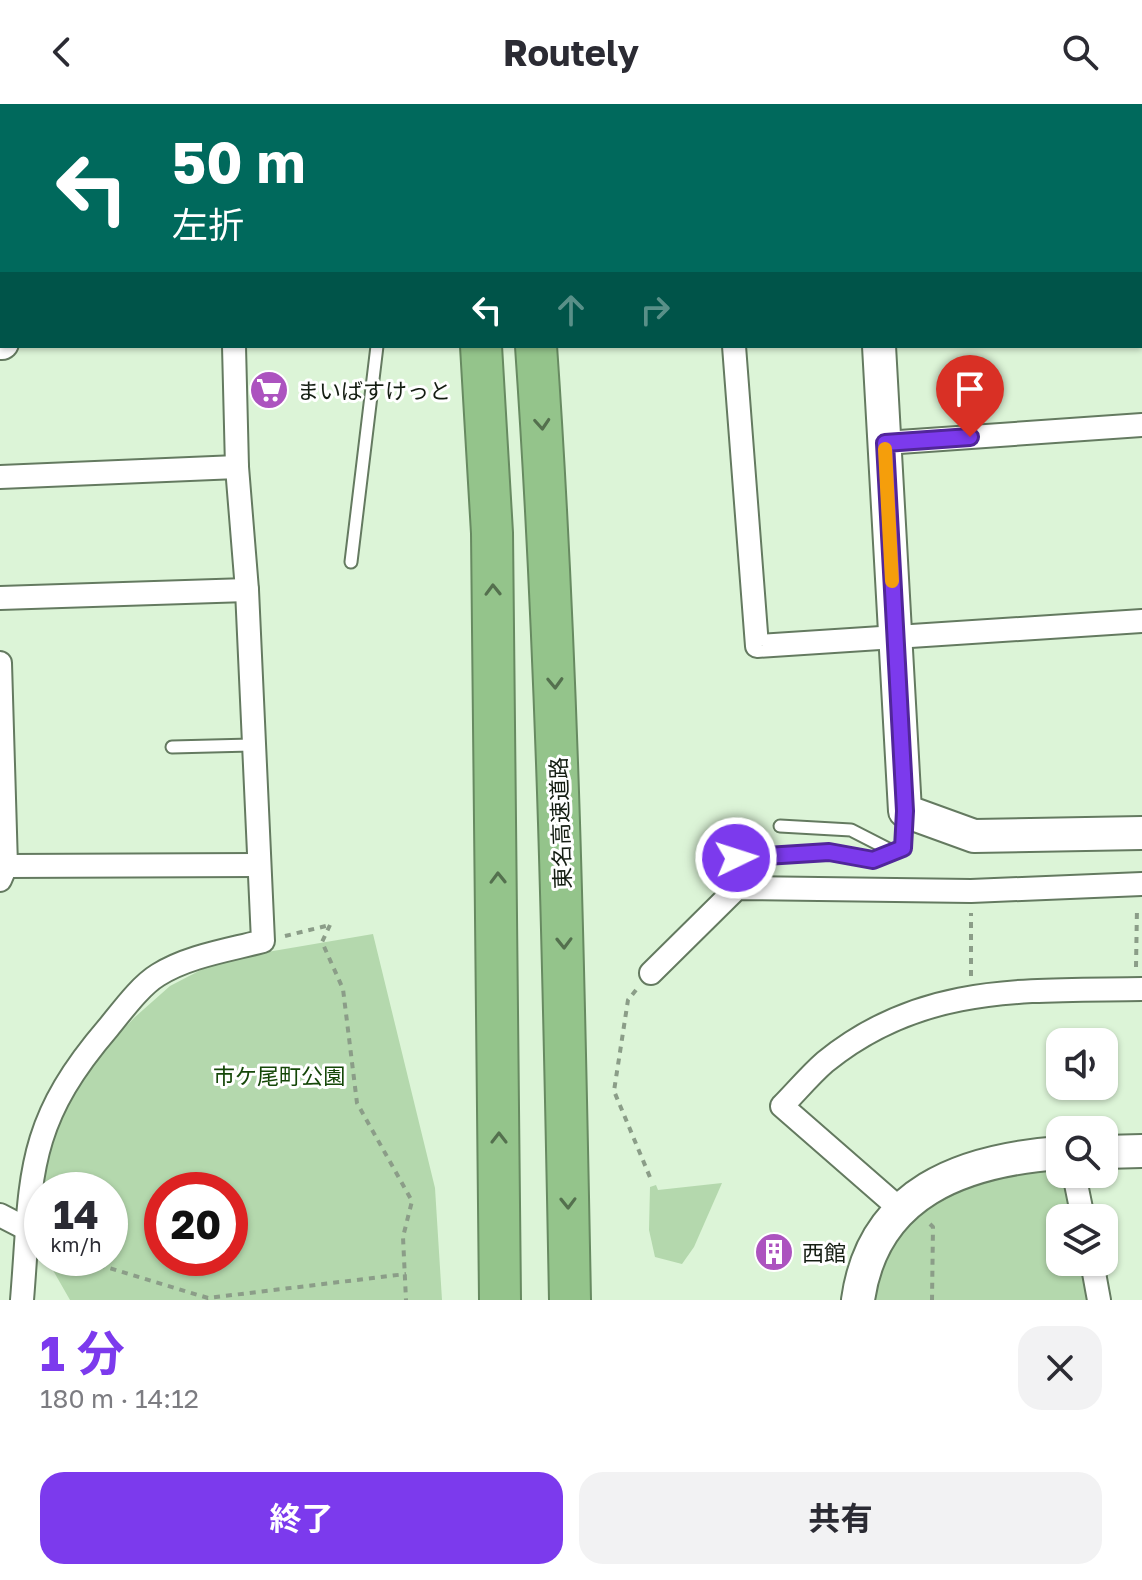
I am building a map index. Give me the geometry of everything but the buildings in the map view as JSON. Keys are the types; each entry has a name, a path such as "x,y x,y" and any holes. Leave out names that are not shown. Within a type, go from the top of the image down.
{"highway":[{"path":"481,348 493,549 500,1300"},
{"name":"東名高速道路","path":"536,348 553,626 563,908 570,1300"}],"street":[{"path":"0,207 0,219"},
{"path":"32,1172 45,1120 75,1065 157,975 207,955 263,941 251,745 247,590 237,467 234,348"},
{"path":"734,348 757,646 1142,621"},
{"path":"879,348 905,811 974,836 1142,833"},
{"path":"885,443 1142,425"},
{"path":"0,477 237,467"},
{"path":"0,598 247,590"},
{"path":"0,663 3,873 257,865"},
{"path":"651,973 737,888 971,891 1139,884"},
{"path":"900,1209 782,1106 824,1063 872,1029 920,1007 971,995 1139,989"},
{"path":"1118,1152 1142,1151"},
{"path":"858,1300 861,1276 873,1241 900,1209 939,1183 979,1165 1046,1154"},
{"path":"0,1215 24,1227"},
{"path":"22,1300 24,1252"},
{"path":"1095,1276 1099,1300"}],"lane":[{"path":"351,562 377,348"},
{"path":"172,747 251,745"},
{"path":"736,858 829,852 873,860 903,848 905,811"},
{"path":"780,826 818,825 851,830 894,852"}],"path":[{"path":"1139,884 1139,989"},
{"path":"971,891 971,995"},
{"path":"263,941 330,925 322,942 343,989 357,1103 412,1201 403,1237 406,1300"},
{"path":"651,973 628,1000 614,1091 652,1182"},
{"path":"932,1300 933,1227"},
{"path":"128,1274 208,1298 406,1274"}],"green space":[{"name":"市ケ尾町公園","path":"373,934 435,1188 442,1300 70,1300 56,1276 128,1276 128,1172 45,1172 55,1120 98,1056 170,986 220,960"},
{"path":"1046,1158 1046,1188 1077,1188 1080,1204 1046,1204 1046,1276 1095,1276 1099,1300 858,1300 900,1209"},
{"path":"722,1183 694,1247 682,1264 655,1257 649,1230 650,1187 656,1185 658,1190"}],"slow traffic":[{"path":"885,449 892,581"}],"place":[{"name":"まいばすけっと","path":"269,390"},
{"name":"西館","path":"774,1252"}],"route":[{"path":"736,858 829,852 873,860 903,848 905,811 885,443 970,437"}]}
